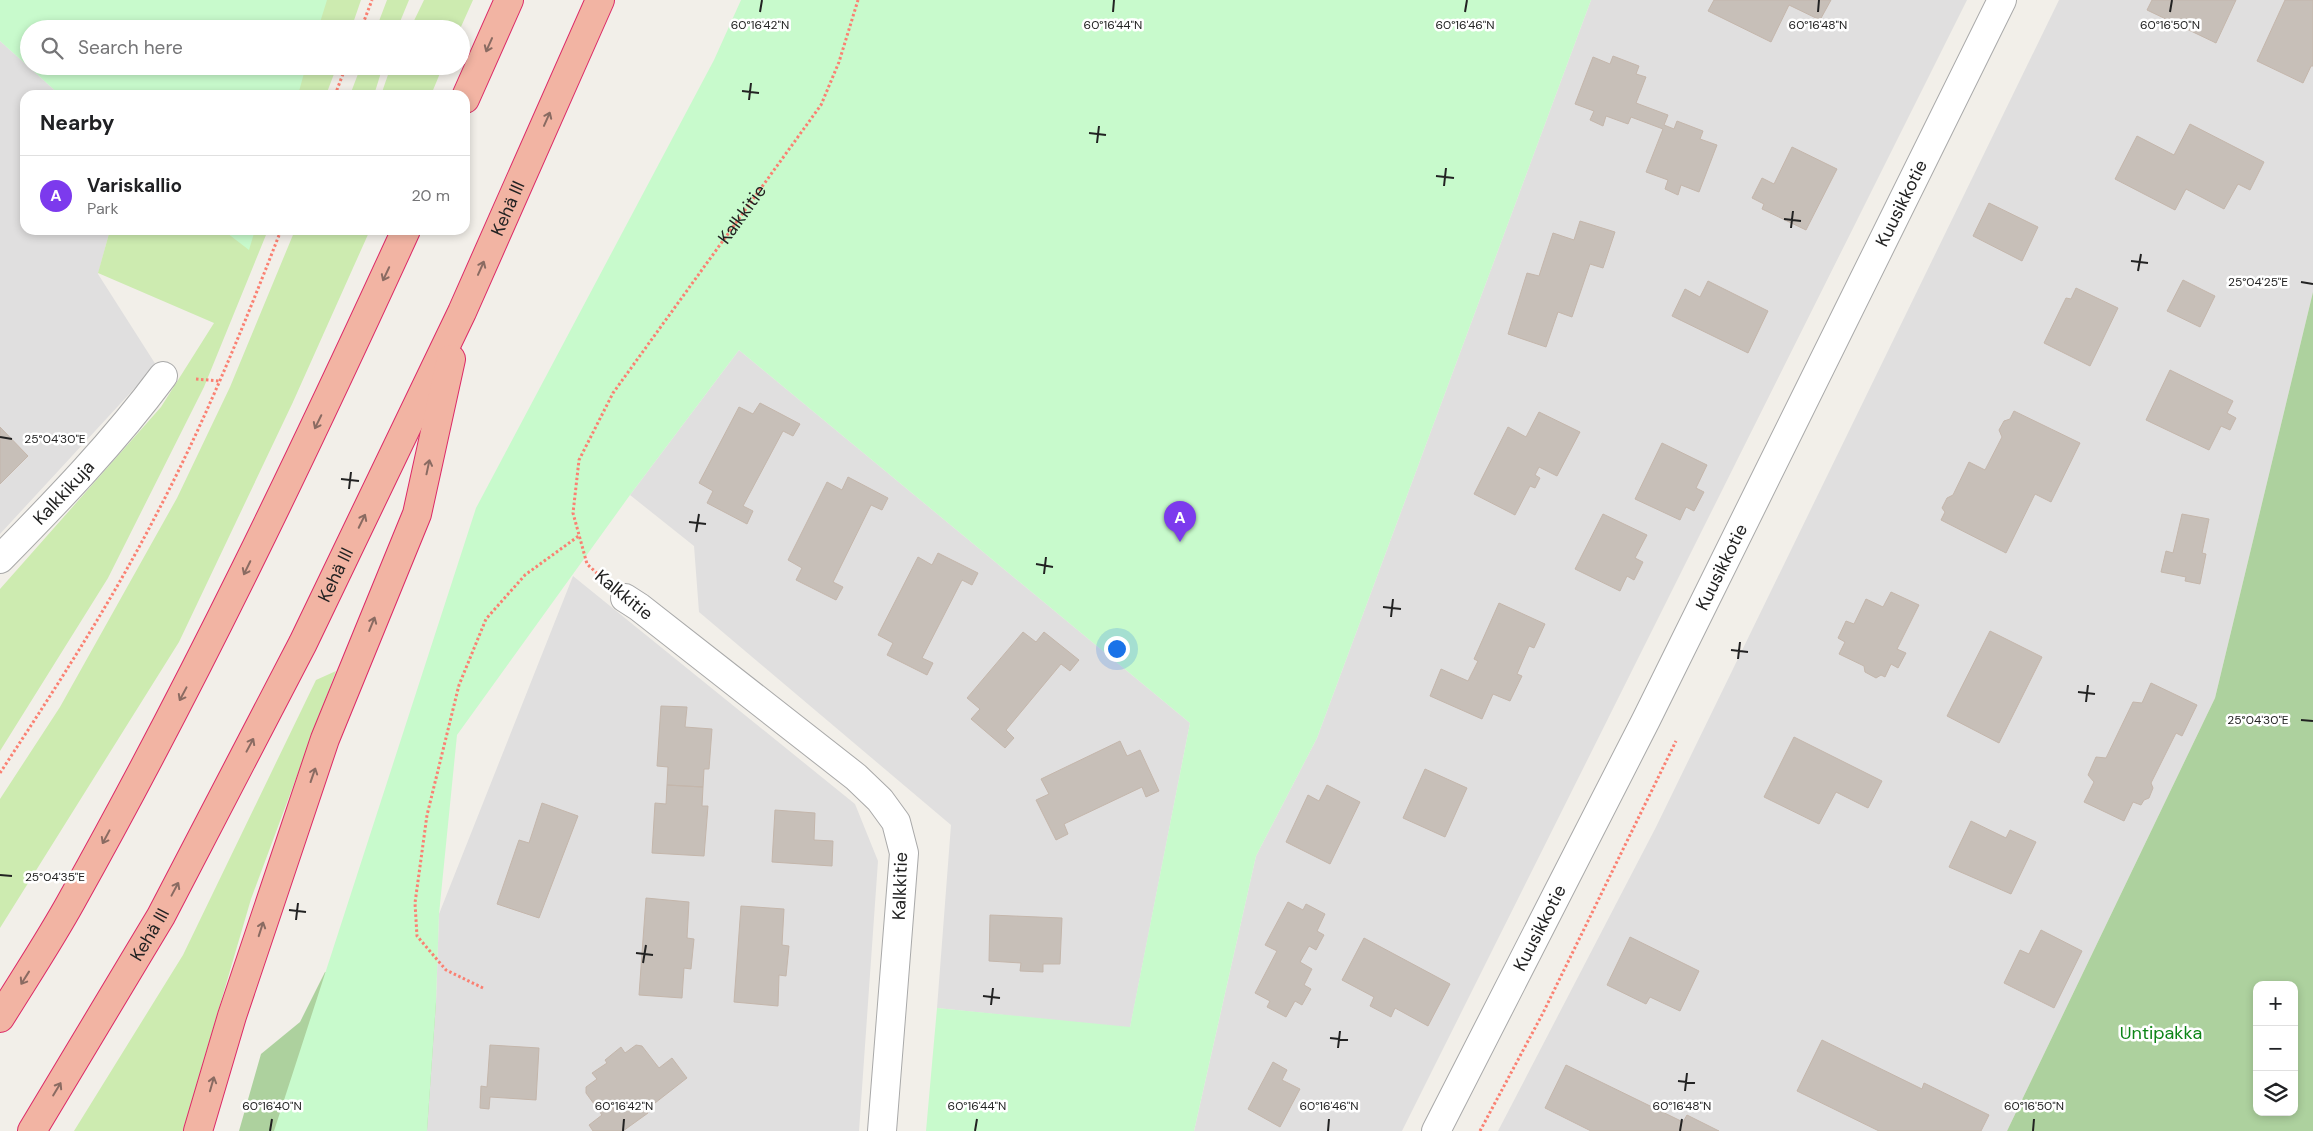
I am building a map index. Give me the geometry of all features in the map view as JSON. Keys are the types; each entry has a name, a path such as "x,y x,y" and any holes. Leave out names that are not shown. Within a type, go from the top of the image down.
{"highway":[{"path":"469,90 509,0"},
{"name":"Kehä III","path":"32,1131 166,907 303,643 462,312 600,0"},
{"path":"0,1018 71,902 206,651 320,418 404,235"},
{"path":"198,1131 232,1016 325,739 417,514 462,312"}],"street":[{"name":"Kuusikkotie","path":"1436,1131 1642,728 2002,0"},
{"name":"Kalkkikuja","path":"0,559 83,474 131,419 163,376"},
{"name":"Kalkkitie","path":"625,598 856,777 880,800 896,822 904,853 904,862 882,1131"}],"path":[{"path":"364,20 372,0"},
{"name":"Kalkkitie","path":"625,598 587,564 573,513 579,460 613,393 821,105 839,62 858,0"},
{"path":"337,90 343,75"},
{"path":"0,773 73,661 156,517 219,381 280,235"},
{"path":"483,988 446,970 417,936 415,903 427,815 459,684 486,620 524,575 580,536"}],"shaded area":[{"path":"1591,0 1967,0 1402,1131 1194,1131 1256,856 1317,738"},
{"path":"2059,0 2313,0 2313,292 2215,698 2007,1131 1498,1131 1656,827"},
{"path":"0,41 20,59 20,75 38,75 54,90 20,90 20,235 109,235 98,274 156,365 0,534"},
{"path":"739,350 1190,723 1130,1028 937,1008 951,825 699,612 694,546 630,495"},
{"path":"573,576 855,804 878,861 859,1131 427,1131 436,1002 439,914"}],"green space":[{"path":"0,0 327,0 321,20 20,20 20,59 0,41"},
{"path":"179,0 361,0 354,20 173,20"},
{"path":"387,0 409,0 401,20 379,20"},
{"path":"424,0 473,0 464,20 414,20"},
{"path":"741,0 1591,0 1317,738 1256,856 1194,1131 926,1131 937,1008 1130,1027 1190,723 739,350 630,495 457,735 439,914 436,1002 427,1131 274,1131 476,508 714,60"},
{"path":"38,75 304,75 299,90 54,90"},
{"path":"156,75 334,75 328,90 151,90"},
{"path":"358,75 380,75 376,90 352,90"},
{"path":"388,75 439,75 433,90 383,90"},
{"path":"109,235 266,235 204,387 108,578 0,751 0,589 161,407 214,323 98,273"},
{"path":"230,235 254,235 249,250"},
{"path":"293,235 368,235 293,402 179,642 0,928 0,799 60,707 177,498 230,387"},
{"name":"Untipakka","path":"2313,292 2313,1131 2007,1131 2215,698"},
{"path":"336,671 251,899 183,1131 74,1131 183,955 316,680"},
{"path":"325,972 436,1002 427,1131 239,1131 261,1054 300,1022"}],"building":[{"path":"1714,0 1831,0 1820,20 1789,5 1771,42 1708,11"},
{"path":"2152,0 2236,0 2216,43 2147,10"},
{"path":"2285,0 2313,0 2313,66 2311,66 2303,83 2257,61"},
{"path":"1613,56 1639,66 1636,74 1646,77 1636,103 1668,115 1664,125 1674,129 1677,121 1703,131 1700,139 1717,145 1699,192 1681,185 1678,195 1665,189 1668,180 1646,172 1663,129 1631,117 1628,124 1606,116 1603,126 1590,120 1594,111 1575,104 1593,57 1610,64"},
{"path":"2190,124 2264,162 2250,190 2238,184 2224,209 2186,189 2175,210 2115,179 2137,136 2174,155"},
{"path":"1792,147 1837,169 1806,230 1762,209 1764,204 1752,198 1762,178 1774,184"},
{"path":"1989,203 2038,227 2022,261 1973,236"},
{"path":"1580,221 1615,232 1603,268 1590,264 1572,317 1558,312 1546,347 1508,334 1527,273 1539,276 1553,233 1574,240"},
{"path":"2183,280 2215,296 2200,327 2167,311"},
{"path":"1708,281 1768,311 1748,353 1672,316 1685,289 1700,297"},
{"path":"2076,288 2118,308 2090,366 2044,343 2066,298 2071,299"},
{"path":"2170,370 2233,401 2227,413 2236,418 2230,430 2221,426 2209,450 2146,420"},
{"path":"760,403 800,424 793,436 783,431 743,506 753,511 747,524 707,503 713,491 699,483 739,407 753,414"},
{"path":"2014,411 2080,443 2051,502 2035,494 2006,553 1941,520 1945,512 1942,508 1947,498 1953,495 1969,462 1985,470 2002,437 1999,430 2004,421 2010,419"},
{"path":"1539,412 1580,432 1557,476 1539,467 1535,475 1540,478 1535,488 1530,486 1515,515 1474,494 1508,427 1526,437"},
{"path":"0,427 28,456 0,484"},
{"path":"1662,443 1707,465 1696,488 1704,492 1694,511 1686,507 1680,520 1635,499"},
{"path":"848,477 888,498 882,510 871,505 833,582 843,587 836,600 796,580 802,568 788,560 827,482 842,490"},
{"path":"1603,514 1647,535 1635,558 1643,562 1634,580 1627,576 1620,591 1575,569"},
{"path":"2182,514 2209,519 2202,553 2206,554 2200,584 2185,581 2186,577 2161,572 2166,551 2173,553"},
{"path":"938,553 978,573 972,585 962,580 922,658 933,663 927,675 887,655 893,643 878,635 918,557 932,565"},
{"path":"1891,592 1919,605 1897,649 1906,653 1898,668 1891,664 1885,677 1881,675 1876,678 1865,672 1864,666 1839,654 1845,642 1838,638 1846,621 1854,624 1866,599 1883,607"},
{"path":"1499,603 1545,624 1534,648 1529,646 1517,674 1522,676 1510,701 1493,694 1482,719 1430,696 1441,669 1468,681 1478,661 1474,659"},
{"path":"1990,631 2042,657 1999,743 1947,716"},
{"path":"1023,632 1036,642 1044,632 1079,660 1070,671 1061,664 1006,730 1014,738 1005,748 971,719 980,709 967,698"},
{"path":"2151,683 2197,705 2182,736 2176,733 2151,783 2153,788 2149,798 2144,800 2141,805 2133,802 2124,821 2084,802 2094,782 2088,775 2096,757 2106,758 2133,702 2142,703"},
{"path":"661,706 687,707 685,727 712,729 709,769 704,769 703,787 667,785 668,767 657,766"},
{"path":"1794,737 1882,781 1868,808 1836,792 1819,824 1764,797"},
{"path":"1120,741 1127,756 1140,750 1159,791 1146,797 1142,787 1064,824 1068,834 1056,840 1036,800 1049,794 1041,779"},
{"path":"1425,769 1467,788 1445,837 1403,818"},
{"path":"667,785 703,787 702,806 708,806 704,856 652,853 655,803 666,804"},
{"path":"1327,785 1360,802 1330,864 1286,842 1308,795 1319,801"},
{"path":"542,803 578,816 539,918 497,904 519,840 529,843"},
{"path":"775,810 815,813 814,840 833,841 832,866 772,862"},
{"path":"1971,821 2006,838 2010,830 2036,842 2011,894 1949,867"},
{"path":"646,898 689,902 687,938 694,939 691,969 684,968 682,998 639,995"},
{"path":"1288,902 1303,910 1306,904 1325,914 1317,931 1324,935 1316,950 1309,946 1300,962 1312,969 1304,985 1311,989 1302,1005 1295,1001 1286,1017 1267,1007 1270,1001 1255,993 1277,951 1265,945"},
{"path":"741,906 784,909 782,945 789,946 786,976 779,975 778,1006 734,1002"},
{"path":"990,915 1062,918 1060,964 1043,964 1043,972 1020,971 1021,963 989,961"},
{"path":"2041,930 2082,951 2054,1008 2004,983 2020,950 2029,954"},
{"path":"1630,937 1699,971 1680,1011 1650,997 1646,1004 1607,985"},
{"path":"1364,938 1450,984 1428,1026 1395,1008 1391,1017 1370,1006 1374,997 1342,980"},
{"path":"1822,1040 1922,1089 1924,1083 1989,1115 1981,1131 1879,1131 1797,1091"},
{"path":"490,1045 539,1048 536,1100 490,1097 489,1109 480,1108 481,1086 487,1087"},
{"path":"636,1045 642,1046 659,1068 672,1058 687,1078 646,1110 648,1113 623,1131 593,1131 589,1125 602,1115 586,1093 586,1087 597,1079 592,1073 607,1063 605,1060 621,1047 625,1053"},
{"path":"1273,1062 1287,1070 1282,1080 1300,1089 1280,1127 1248,1109"},
{"path":"1566,1065 1683,1122 1687,1115 1719,1131 1591,1131 1545,1108"}],"place":[{"name":"Variskallio","path":"1180,542"}]}
